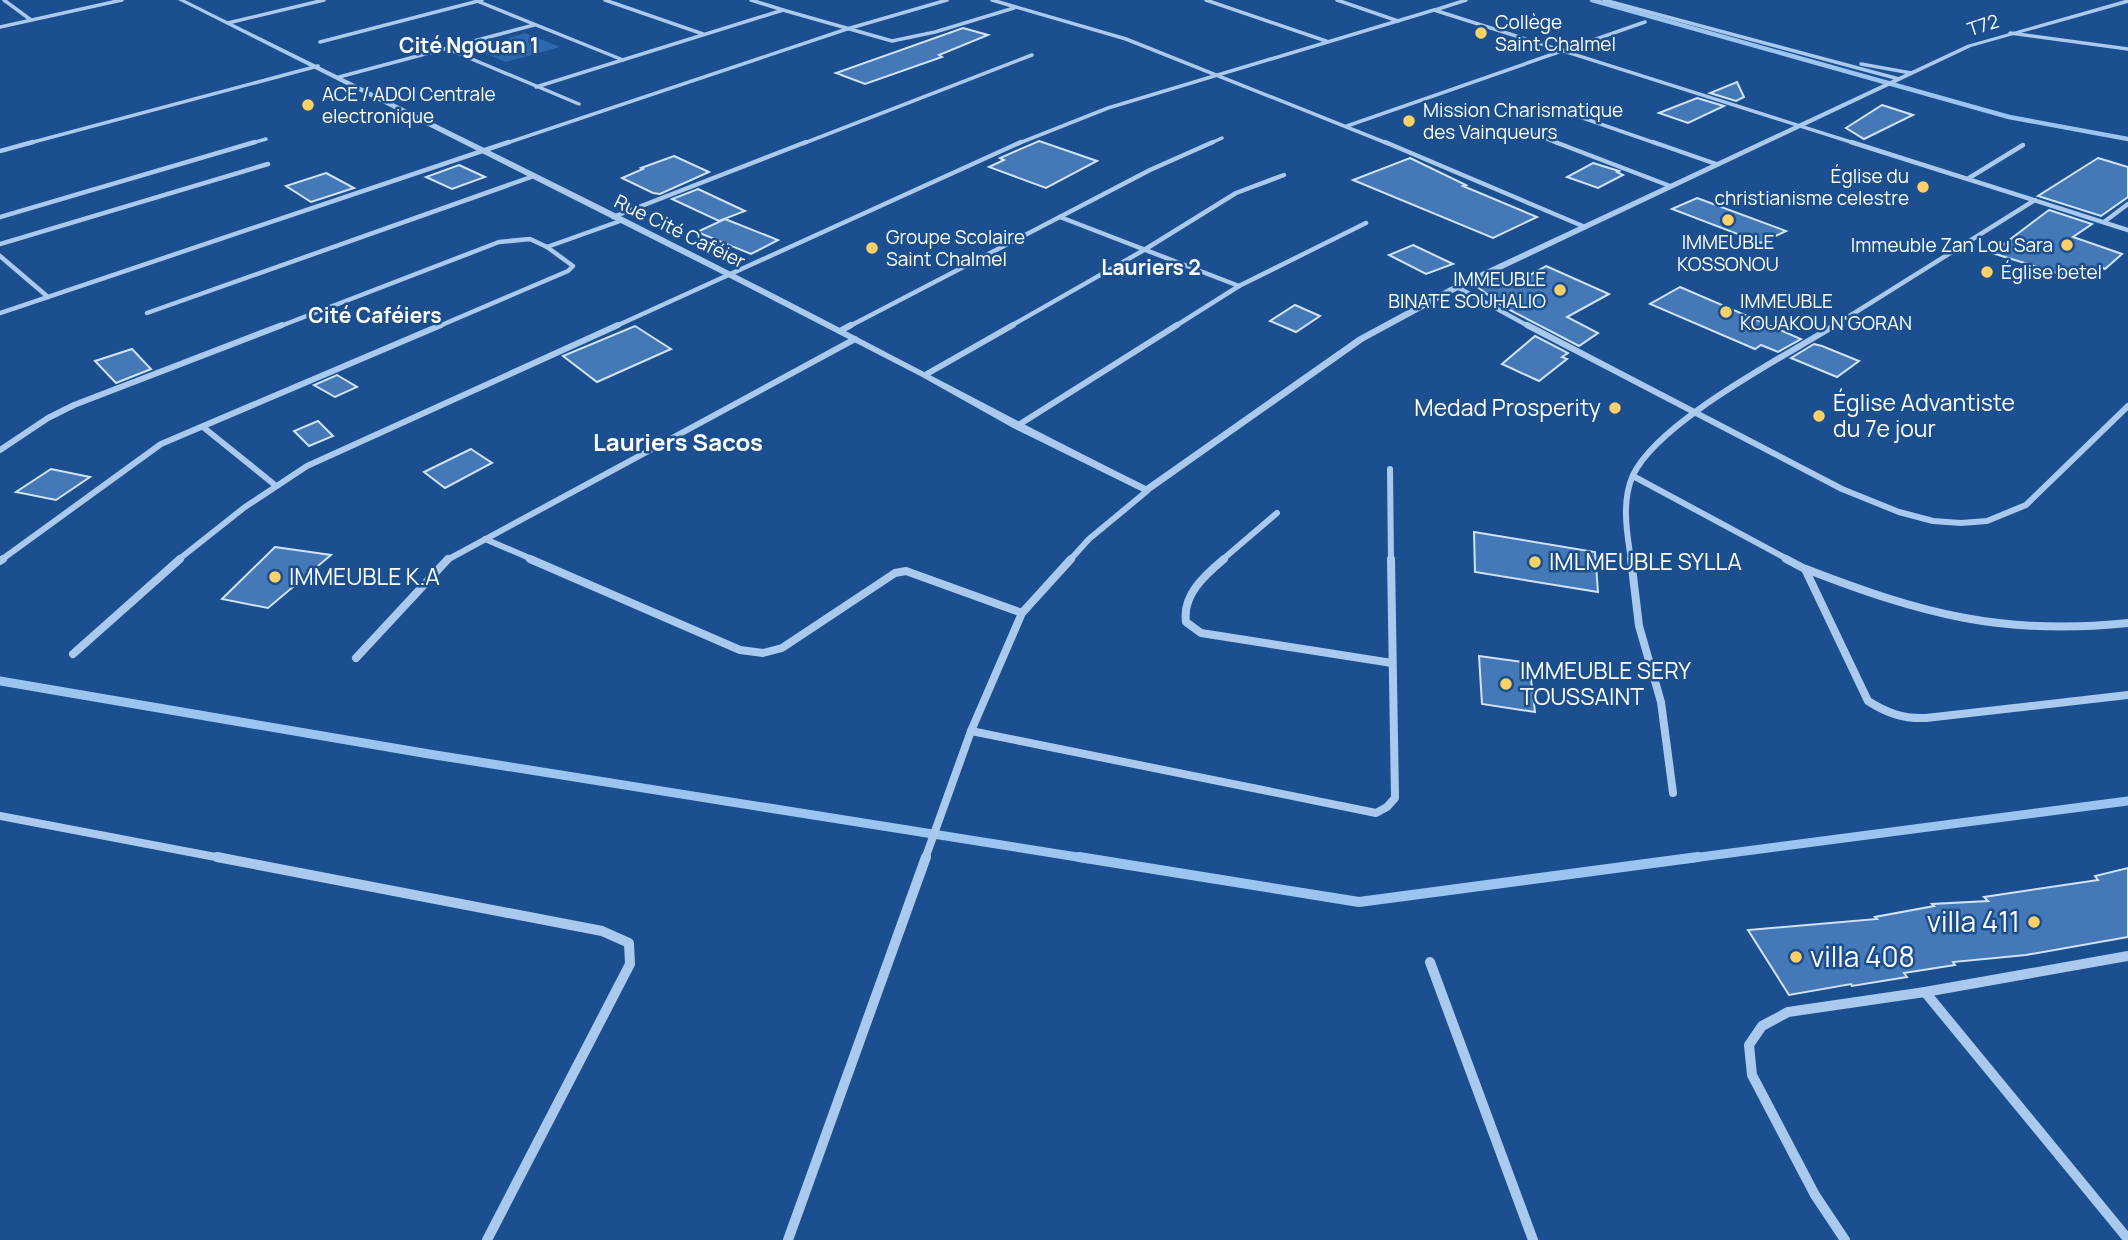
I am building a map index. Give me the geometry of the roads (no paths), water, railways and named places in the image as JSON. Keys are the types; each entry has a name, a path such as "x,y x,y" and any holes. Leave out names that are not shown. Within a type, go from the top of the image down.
{"street":[{"path":"4,0 31,20"},
{"path":"0,27 122,0"},
{"name":"Rue Cité Caféier","path":"181,0 318,66 729,274 925,375 1017,426 1147,491"},
{"path":"228,23 324,0"},
{"path":"606,0 704,34"},
{"path":"0,313 847,29 947,0"},
{"path":"992,0 1126,39 1346,126 1585,227"},
{"path":"1206,0 1326,41"},
{"path":"1337,0 1399,21"},
{"path":"1447,0 1457,3"},
{"path":"74,654 223,522 307,466 1041,133 1108,108 1466,0"},
{"path":"1604,0 1737,37 1836,60 1911,73"},
{"path":"320,42 479,1 624,60"},
{"path":"756,1 884,40 902,40 1017,7"},
{"name":"T72","path":"1800,124 1969,46 2128,1"},
{"path":"536,87 783,10"},
{"path":"1434,10 2128,230"},
{"path":"1346,126 1645,22"},
{"path":"339,77 534,25"},
{"path":"2009,33 2128,49"},
{"path":"448,49 579,104"},
{"path":"547,247 1031,55"},
{"path":"1836,60 1897,80"},
{"path":"0,152 318,66"},
{"path":"1554,108 1716,164"},
{"path":"788,1240 971,731 1022,613 1089,539 1147,491 1361,339 1457,287 1800,124"},
{"path":"1523,130 1670,186"},
{"path":"840,331 1150,170 1222,138"},
{"path":"0,217 266,139"},
{"path":"1969,178 2023,145"},
{"path":"0,244 268,164"},
{"path":"925,375 1144,250 1236,193 1284,175"},
{"path":"147,313 534,176"},
{"path":"1674,793 1661,702 1639,626 1630,565 1625,515 1633,476 1659,440 1693,414 2035,200"},
{"path":"2104,222 2128,204"},
{"path":"1060,217 1239,286"},
{"path":"1017,426 1239,286 1366,223"},
{"path":"0,450 48,418 74,405 426,269 514,240 530,239 547,247 573,266 568,271 162,444 0,561"},
{"path":"0,256 48,297"},
{"path":"1457,287 1693,414 1881,507 1921,518 1970,525 2007,516 2026,505 2128,406"},
{"path":"356,658 439,567 485,539 855,339"},
{"path":"203,427 275,485"},
{"path":"971,731 1376,813 1387,807 1395,798 1390,469"},
{"path":"1633,476 1805,569 1872,595 1933,614 1992,626 2044,630 2128,623"},
{"path":"1277,513 1200,580 1184,609 1186,622 1201,633 1392,663"},
{"path":"485,539 740,650 763,653 782,648 895,573 906,571 1022,613"},
{"path":"1805,569 1868,701 1887,715 1909,720 2128,695"},
{"path":"0,816 602,931 629,943 630,964 487,1240"},
{"path":"1845,1240 1815,1195 1752,1075 1749,1045 1762,1026 1788,1012 1925,992 2128,956"},
{"path":"1430,962 1533,1240"},
{"path":"1925,992 2128,1239"}],"waterway":[{"path":"1592,0 2009,117 2128,139"},
{"path":"0,681 429,754 1090,859"},
{"path":"1685,859 2128,801"},
{"path":"1079,857 1359,902 1698,857"}],"place":[{"name":"Collège Saint Chalmel","path":"1481,33"},
{"name":"ACE / ADOI Centrale electronique","path":"308,105"},
{"name":"Mission Charismatique des Vainqueurs","path":"1409,121"},
{"name":"Église du christianisme celestre","path":"1923,187"},
{"name":"IMMEUBLE KOSSONOU","path":"1728,220"},
{"name":"Immeuble Zan Lou Sara","path":"2067,245"},
{"name":"Groupe Scolaire Saint Chalmel","path":"872,248"},
{"name":"Église betel","path":"1987,272"},
{"name":"IMMEUBLE BINATE SOUHALIO","path":"1560,290"},
{"name":"IMMEUBLE KOUAKOU N'GORAN","path":"1726,312"},
{"name":"Medad Prosperity","path":"1615,408"},
{"name":"Église Advantiste du 7e jour","path":"1819,416"},
{"name":"IMLMEUBLE SYLLA","path":"1535,562"},
{"name":"IMMEUBLE K.A","path":"275,577"},
{"name":"IMMEUBLE SERY TOUSSAINT","path":"1506,684"},
{"name":"villa 411","path":"2034,922"},
{"name":"villa 408","path":"1796,957"}],"district":[{"name":"Cité Ngouan 1","path":"469,46"},
{"name":"Lauriers 2","path":"1151,268"},
{"name":"Cité Caféiers","path":"375,316"},
{"name":"Lauriers Sacos","path":"678,443"}]}
